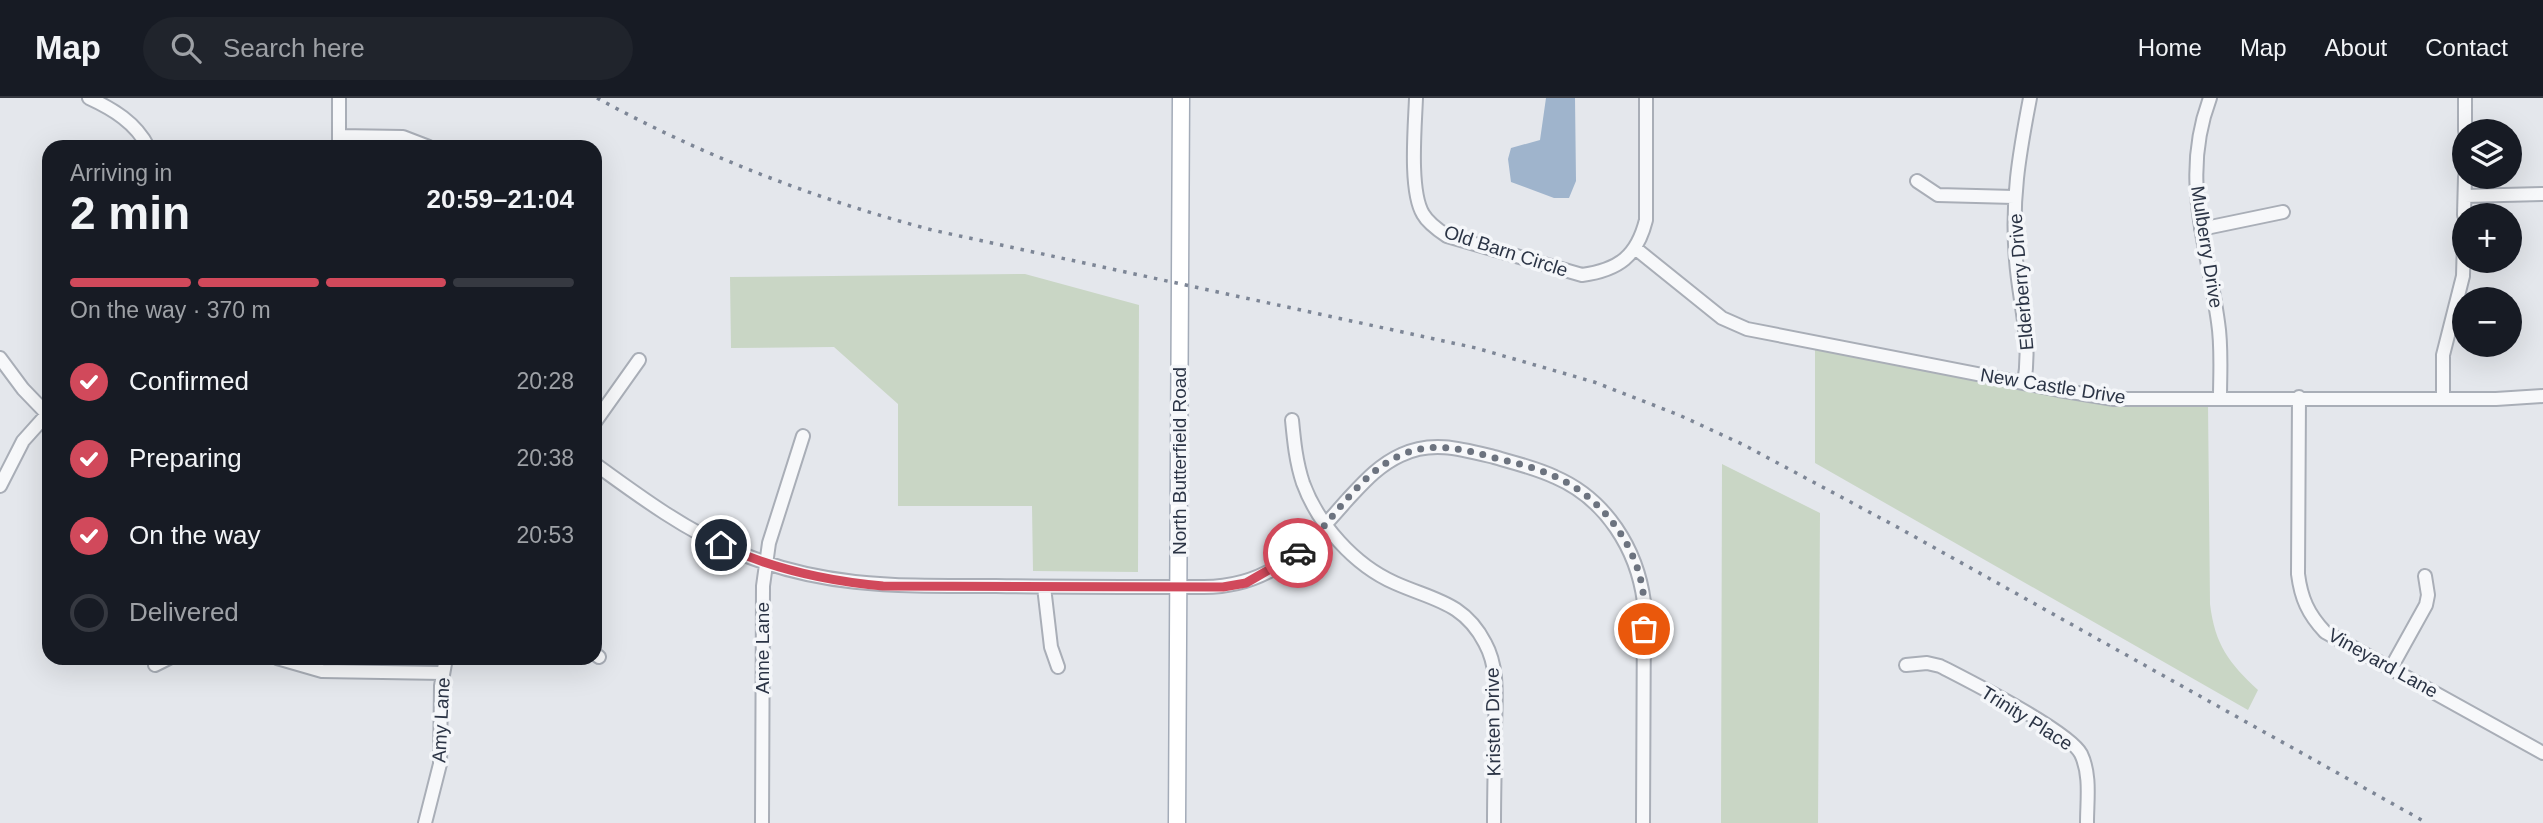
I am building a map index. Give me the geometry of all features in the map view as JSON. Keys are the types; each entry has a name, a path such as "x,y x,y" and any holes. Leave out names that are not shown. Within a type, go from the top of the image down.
{"main road":[{"name":"North Butterfield Road","path":"1177,823 1181,98"}],"street":[{"path":"89,98 121,116 143,140"},
{"path":"339,98 339,140"},
{"name":"Old Barn Circle","path":"1416,98 1415,182 1418,204 1424,216 1447,236 1582,275 1614,267 1636,248"},
{"path":"1636,248 1646,220 1646,98"},
{"name":"Elderberry Drive","path":"2024,383 2028,340 2016,260 2014,197 2030,98"},
{"name":"Mulberry Drive","path":"2210,98 2197,142 2196,199 2220,333 2220,398"},
{"path":"2465,98 2465,119"},
{"path":"355,140 403,137 411,140"},
{"path":"1917,181 1938,195 2014,197"},
{"path":"2465,189 2465,203"},
{"path":"2465,196 2543,194"},
{"path":"2202,229 2283,212"},
{"name":"New Castle Drive","path":"1636,248 1722,318 1747,328 2024,383 2115,398 2496,399 2543,396"},
{"path":"2443,398 2442,355 2463,273"},
{"path":"0,358 23,389 42,408"},
{"path":"602,412 639,360"},
{"name":"Vineyard Lane","path":"2299,397 2300,593 2314,620 2325,632 2543,753"},
{"path":"0,486 23,441 42,420"},
{"name":"Kristen Drive","path":"1292,420 1296,455 1310,499 1346,549 1393,582 1441,600 1461,611 1485,643 1495,677 1494,823"},
{"name":"Anne Lane","path":"762,823 763,586 769,543 803,436"},
{"path":"602,469 707,538 736,552 821,578 883,586 1223,587 1246,583 1300,552 1381,467 1399,455 1419,448 1460,448 1531,467 1557,477 1598,506 1624,539 1634,560 1643,592 1643,823"},
{"path":"2391,668 2426,605 2428,595 2425,576"},
{"path":"1044,587 1051,647 1058,667"},
{"name":"Trinity Place","path":"1906,665 1927,663 1940,666 2018,708 2072,742 2081,755 2088,778 2087,823"},
{"path":"301,665 322,671 443,673"},
{"name":"Amy Lane","path":"425,823 440,764 440,686 445,665"}],"green space":[{"path":"1025,274 1139,305 1138,572 1033,571 1032,506 898,506 898,404 834,347 731,348 730,277"},
{"path":"1815,348 2071,397 2208,403 2210,604 2216,631 2225,652 2258,690 2248,710 1815,463"},
{"path":"1722,464 1820,513 1818,823 1721,823"}],"water":[{"path":"1546,98 1575,98 1576,181 1569,198 1554,198 1511,182 1508,159 1511,148 1540,140"}],"railway":[{"path":"597,98 678,139 760,174 888,218 932,230 1476,348 1594,382 1679,415 1744,445 1899,528 2427,823"}],"way so far":[{"path":"1298,553 1364,482 1399,455 1419,448 1460,448 1531,467 1557,477 1598,506 1624,539 1634,560 1644,602 1644,629"}],"route":[{"path":"721,545 788,570 848,583 883,586 1223,587 1246,583 1298,553"}]}
